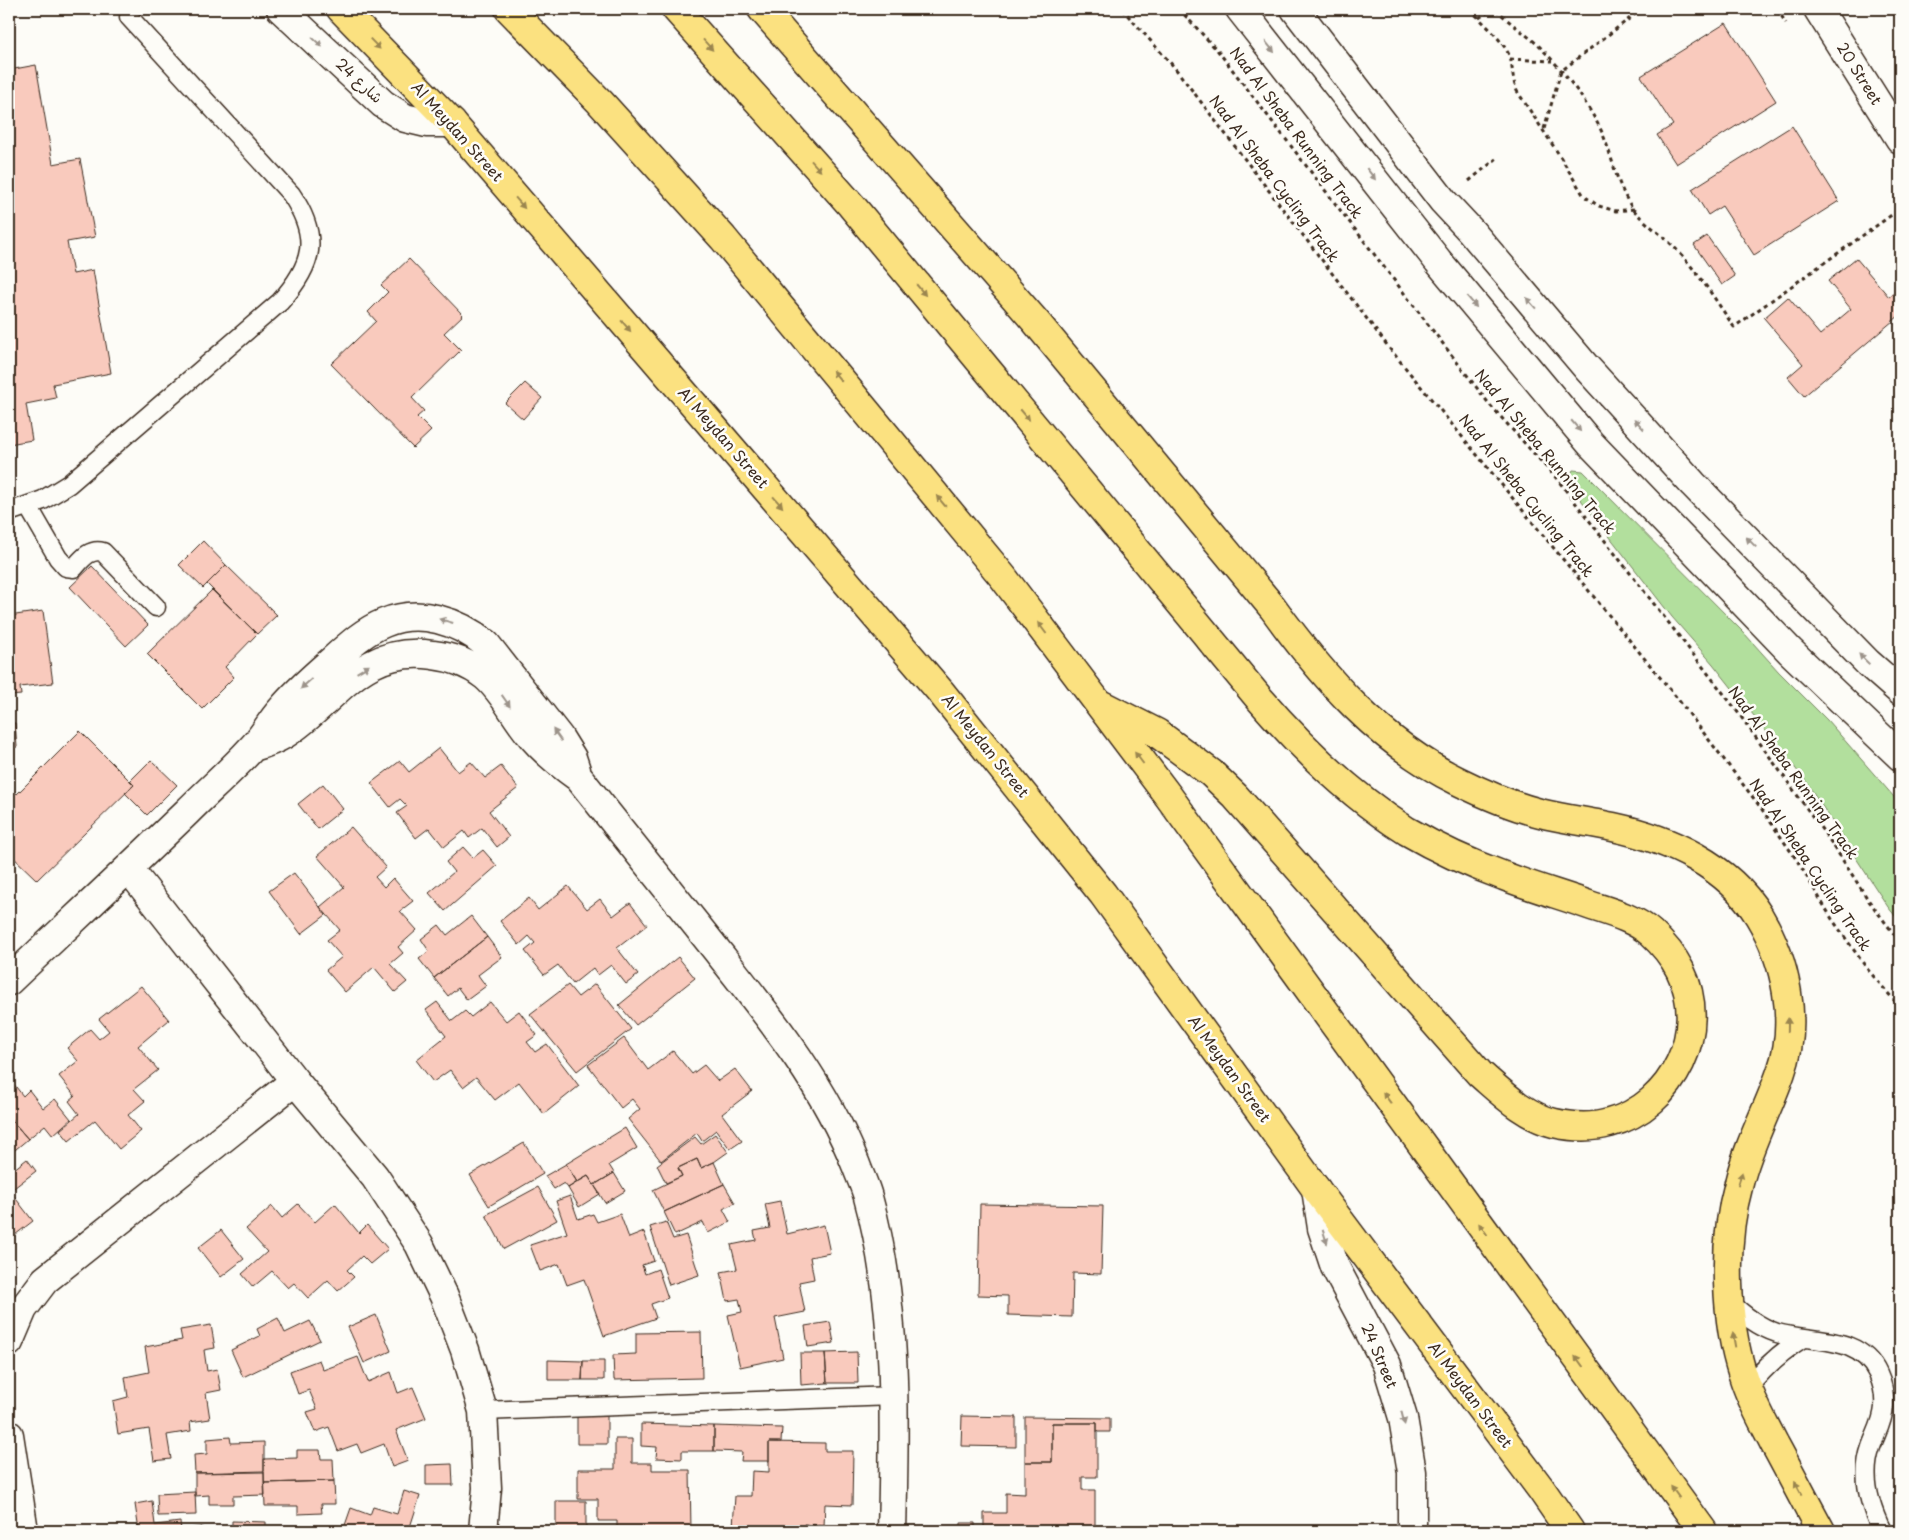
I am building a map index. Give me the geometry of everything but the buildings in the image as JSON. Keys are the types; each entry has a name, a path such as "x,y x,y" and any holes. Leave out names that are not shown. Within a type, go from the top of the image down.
{"main road":[{"name":"Al Meydan Street","path":"342,9 452,123 940,691 1103,894 1316,1189 1570,1531"},
{"path":"509,9 600,102 723,238 1003,577 1174,806 1703,1531"},
{"path":"676,9 851,205 1258,697 1322,766 1407,831 1455,856 1505,876 1630,920 1650,932 1662,944 1680,970 1688,993 1691,1017 1688,1041 1681,1064 1668,1084 1651,1102 1631,1115 1609,1124 1580,1127 1552,1122 1526,1111 1503,1095 1480,1074 1236,796 1212,773 1157,733 1098,703"},
{"path":"762,9 1036,322 1273,608 1304,650 1338,690 1376,727 1418,758 1456,780 1496,798 1537,812 1616,828 1677,846 1734,884 1758,914 1774,946 1784,976 1788,1007 1788,1038 1782,1070 1754,1139 1739,1183 1730,1231 1729,1302 1735,1345 1756,1409 1821,1531"}],"street":[{"name":"شارع 24","path":"281,9 383,104 406,118 426,123 452,123"},
{"path":"1240,9 1438,261 1590,443 1790,651 1900,756"},
{"path":"1295,9 1443,201 1471,230 1586,367 1700,491 1868,663 1900,691"},
{"name":"20 Street","path":"1818,9 1900,139"},
{"path":"9,982 129,869 253,747 280,710 296,693 368,630 386,622 406,617 426,617 445,620 460,626 486,644 559,737 572,758 580,778 783,1034 846,1138 868,1195 882,1253 890,1320 894,1396 892,1531"},
{"path":"253,747 284,735 351,677 366,667 384,659 402,655 422,654 456,660 485,676 498,690 529,734 561,766 580,778"},
{"path":"129,869 295,1081 375,1177 419,1244 444,1296 465,1350 483,1411 487,1488 483,1531"},
{"path":"9,1342 23,1309 45,1280 295,1081"},
{"name":"24 Street","path":"1316,1189 1322,1228 1335,1267 1387,1365 1403,1418 1412,1472 1412,1531"},
{"path":"9,1435 24,1531"}],"lane":[{"path":"9,512 43,500 69,484 280,302 297,284 308,261 310,234 302,210 291,194 129,17"},
{"path":"28,506 58,558 66,567 74,568 90,552 95,550 103,552 156,608"},
{"path":"1729,1302 1750,1320 1775,1332 1844,1344 1855,1349 1865,1356 1875,1369 1882,1383 1885,1400 1884,1416 1870,1448 1866,1486 1870,1504 1882,1531"},
{"path":"1748,1388 1769,1362 1803,1338"},
{"path":"483,1411 894,1396"}],"path":[{"name":"Nad Al Sheba Cycling Track","path":"1122,9 1175,68 1390,349 1677,698 1761,808 1798,862 1832,919 1868,970 1900,1007"},
{"name":"Nad Al Sheba Running Track","path":"1179,9 1218,51 1490,405 1557,479 1734,707 1833,845 1868,901 1900,942"},
{"path":"1470,9 1503,44 1510,59 1517,92 1543,129 1584,196 1599,206 1616,211 1634,209"},
{"path":"1479,18 1492,9"},
{"path":"1496,9 1508,22 1538,45 1582,99 1600,129 1611,156 1619,185 1634,209 1689,262 1704,281 1734,327 1900,209"},
{"path":"1543,129 1561,71 1642,9"},
{"path":"1510,59 1552,61"}],"green space":[{"path":"1573,470 1583,471 1744,633 1779,672 1827,720 1894,797 1900,807 1900,922 1888,907 1807,783 1713,664 1672,617 1571,487 1569,477"}]}
